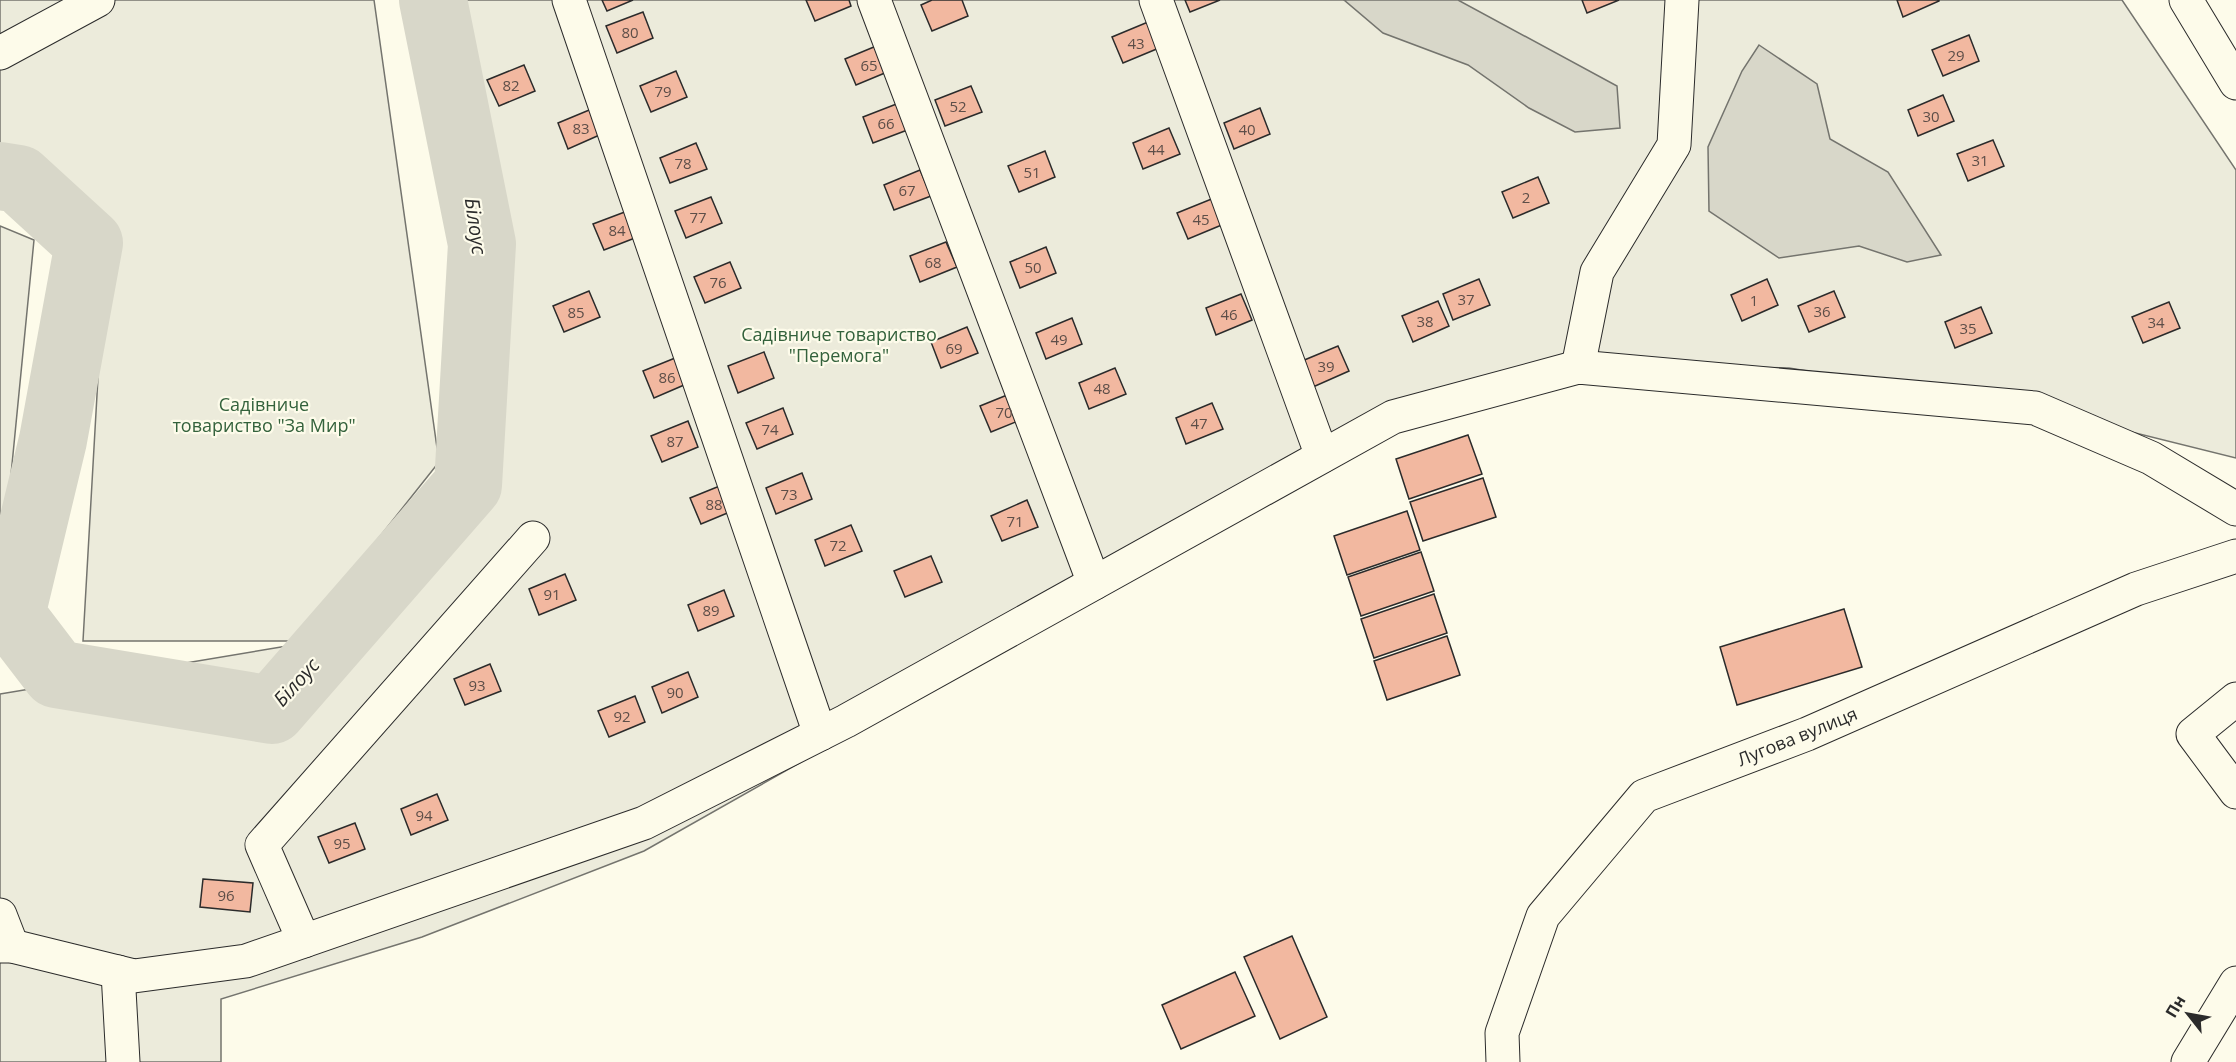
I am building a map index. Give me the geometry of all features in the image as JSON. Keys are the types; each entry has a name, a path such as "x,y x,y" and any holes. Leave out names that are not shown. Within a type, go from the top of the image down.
{"street":[{"path":"0,53 98,0"},
{"path":"568,0 820,734"},
{"path":"874,0 1094,583"},
{"path":"1156,0 1322,456"},
{"path":"1578,367 1597,272 1674,145 1682,0"},
{"path":"2186,0 2236,83"},
{"path":"0,915 6,946 134,976 246,961 644,823 820,734 1393,417 1578,367 2035,408 2151,458 2236,509"},
{"path":"304,941 262,845 533,538"},
{"name":"Лугова вулиця","path":"1503,1062 1502,1033 1543,916 1644,796 1808,734 2136,589 2236,556"},
{"path":"2236,699 2193,734 2236,792"},
{"path":"118,972 123,1062"},
{"path":"2188,1062 2236,983"}],"green space":[{"name":"Садівниче товариство \"За Мир\"","path":"0,0 374,0 439,462 297,641 83,641 107,219 0,158"},
{"name":"Садівниче товариство \"Перемога\"","path":"442,0 2122,0 2236,170 2236,458 2035,408 1789,368 1677,366 1483,376 644,851 422,937 221,999 221,1062 0,1062 0,694 359,634 459,518 500,413 456,71"},
{"path":"0,226 34,240 0,587"}],"shaded area":[{"path":"1344,0 1458,0 1617,86 1620,128 1575,132 1529,108 1468,65 1383,33"},
{"path":"1759,45 1817,84 1830,139 1888,172 1941,255 1907,262 1859,246 1779,258 1709,211 1708,147 1742,71"}],"building":[{"path":"602,0 633,0 607,11"},
{"path":"806,0 849,0 851,6 815,21"},
{"path":"932,0 962,0 968,16 932,31 921,5"},
{"path":"1185,0 1220,0 1190,12"},
{"path":"1582,0 1619,0 1587,13"},
{"path":"1897,0 1939,0 1939,1 1903,17"},
{"path":"643,12 653,38 617,53 606,26"},
{"path":"1148,22 1159,48 1123,63 1112,37"},
{"path":"1969,35 1979,61 1943,76 1932,50"},
{"path":"881,44 892,70 856,85 845,59"},
{"path":"524,65 535,91 499,106 487,80"},
{"path":"676,71 687,97 651,112 640,86"},
{"path":"971,86 982,112 945,126 935,100"},
{"path":"1943,95 1954,121 1918,136 1908,110"},
{"path":"899,103 910,129 873,143 863,117"},
{"path":"594,108 604,133 568,149 558,123"},
{"path":"1260,108 1270,134 1234,149 1224,123"},
{"path":"1169,128 1180,154 1143,169 1133,143"},
{"path":"1993,140 2004,166 1968,181 1957,154"},
{"path":"696,143 707,169 670,183 660,158"},
{"path":"1045,151 1055,177 1019,192 1008,166"},
{"path":"920,170 931,196 894,210 884,185"},
{"path":"1538,177 1549,203 1513,218 1502,192"},
{"path":"711,197 722,223 686,238 675,211"},
{"path":"1214,198 1224,224 1188,239 1177,213"},
{"path":"630,210 640,236 604,250 593,224"},
{"path":"946,242 957,267 920,282 910,256"},
{"path":"1046,247 1056,273 1020,288 1010,262"},
{"path":"730,262 741,288 705,303 694,277"},
{"path":"1479,279 1490,305 1453,320 1443,294"},
{"path":"1767,279 1778,305 1742,321 1731,295"},
{"path":"589,291 600,317 564,332 553,306"},
{"path":"1834,291 1845,317 1809,332 1798,306"},
{"path":"1241,294 1252,320 1216,335 1206,308"},
{"path":"1438,301 1449,326 1413,342 1402,316"},
{"path":"2169,302 2180,328 2143,343 2132,317"},
{"path":"1981,307 1992,333 1955,348 1945,322"},
{"path":"1072,318 1082,344 1046,359 1036,333"},
{"path":"967,327 978,353 941,368 931,342"},
{"path":"1338,346 1349,371 1313,387 1302,361"},
{"path":"764,352 774,378 738,393 728,366"},
{"path":"680,356 691,382 654,398 643,371"},
{"path":"1115,368 1126,394 1089,409 1079,383"},
{"path":"1017,391 1028,417 991,432 980,406"},
{"path":"1212,403 1223,429 1186,444 1176,418"},
{"path":"783,408 793,434 757,449 746,423"},
{"path":"688,421 698,447 662,462 651,436"},
{"path":"1468,435 1482,474 1409,499 1396,459"},
{"path":"802,473 812,499 776,514 766,488"},
{"path":"1483,478 1496,517 1423,541 1410,502"},
{"path":"727,483 737,509 701,524 690,498"},
{"path":"1027,500 1038,527 1002,541 991,516"},
{"path":"1407,511 1420,550 1347,575 1334,536"},
{"path":"851,525 862,551 825,566 815,540"},
{"path":"1421,552 1434,591 1361,616 1348,577"},
{"path":"931,556 942,582 905,597 894,571"},
{"path":"565,574 576,600 539,615 529,589"},
{"path":"724,590 734,616 698,631 688,605"},
{"path":"1434,594 1447,633 1374,658 1361,619"},
{"path":"1844,609 1862,667 1737,705 1720,647"},
{"path":"1447,636 1460,675 1387,700 1374,661"},
{"path":"490,664 501,691 465,705 454,679"},
{"path":"688,672 698,697 662,713 652,687"},
{"path":"635,696 645,722 609,737 598,711"},
{"path":"437,794 448,820 411,835 401,809"},
{"path":"355,823 365,849 329,863 318,837"},
{"path":"203,879 253,883 250,912 200,907"},
{"path":"1292,936 1327,1017 1280,1039 1244,957"},
{"path":"1235,972 1255,1016 1181,1049 1162,1005"}],"waterway":[{"name":"Білоус","path":"0,176 19,179 89,243 53,440 11,615 56,674 272,710 468,485 482,244 433,0"}]}
